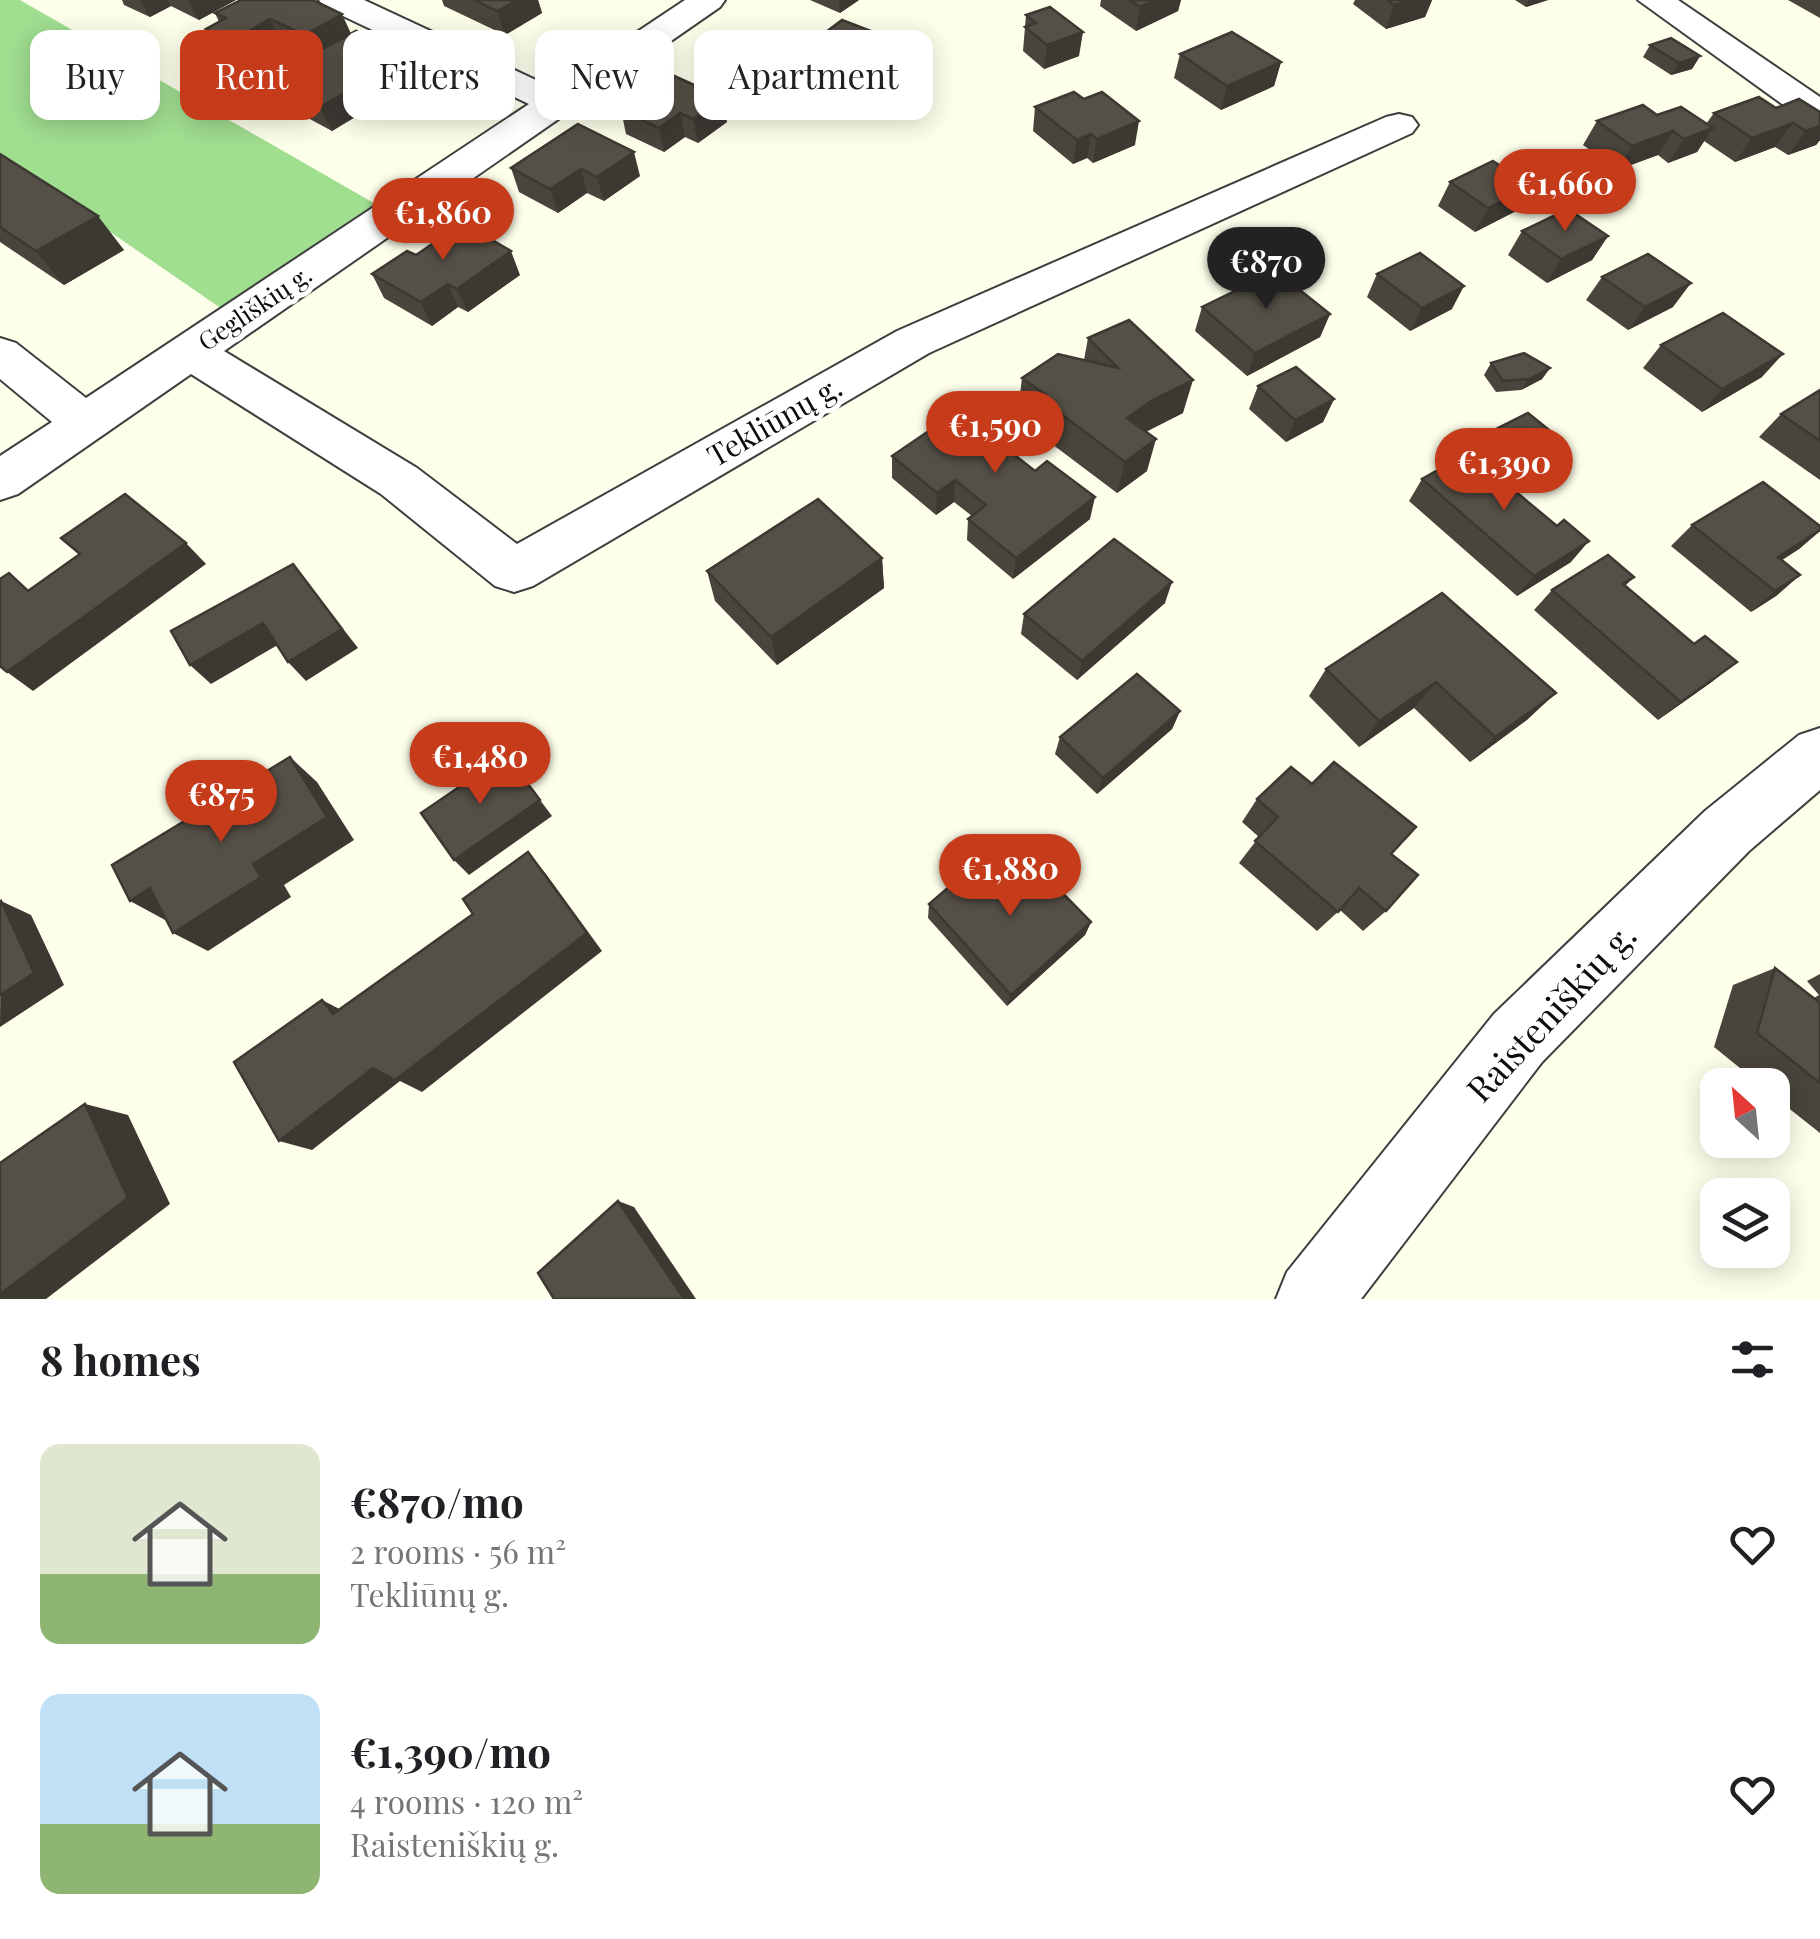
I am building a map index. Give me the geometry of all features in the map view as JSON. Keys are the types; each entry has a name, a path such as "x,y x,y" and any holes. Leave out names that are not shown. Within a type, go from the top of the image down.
{"street":[{"path":"336,0 535,93"},
{"name":"Gegliškių g.","path":"663,30 708,0"},
{"path":"1655,0 1820,114"},
{"name":"Gegliškių g.","path":"0,481 535,115"},
{"name":"Tekliūnų g.","path":"190,352 399,481 514,570 913,342 1399,125"},
{"path":"0,354 85,424"},
{"name":"Raisteniškių g.","path":"1314,1299 1518,1038 1727,832 1820,754"}],"green space":[{"path":"0,0 20,0 72,30 30,30 30,120 160,120 160,80 180,92 180,120 229,120 379,206 222,309 0,156"}],"building":[{"path":"241,0 313,0 342,14 314,30 294,30 270,19 250,30 206,29 226,18 215,13"},
{"path":"474,0 517,0 497,11"},
{"path":"1130,0 1156,0 1140,7"},
{"path":"1050,7 1083,32 1047,45 1025,27 1036,23 1026,15"},
{"path":"842,20 868,30 829,30"},
{"path":"1232,32 1281,62 1227,86 1180,54"},
{"path":"343,38 343,94 323,105 323,49"},
{"path":"1671,38 1700,56 1679,63 1650,45"},
{"path":"674,76 694,85 694,118 680,113 674,117"},
{"path":"1074,92 1084,99 1102,92 1139,121 1097,139 1091,134 1077,140 1035,107"},
{"path":"1759,97 1776,108 1799,99 1820,112 1820,126 1806,131 1793,123 1752,138 1714,113"},
{"path":"1643,105 1657,115 1681,107 1713,128 1684,139 1673,131 1632,146 1597,121"},
{"path":"642,120 670,120 659,128"},
{"path":"578,124 634,152 597,177 581,169 550,189 511,168"},
{"path":"0,154 98,216 36,251 0,227"},
{"path":"1493,161 1531,186 1488,208 1450,182"},
{"path":"1568,209 1608,236 1561,259 1522,231"},
{"path":"463,223 511,251 457,289 448,284 421,302 372,274 407,251 416,255"},
{"path":"1420,253 1464,286 1422,308 1377,274"},
{"path":"1648,254 1691,283 1645,307 1602,277"},
{"path":"1276,271 1330,314 1255,353 1202,307"},
{"path":"1723,313 1783,354 1722,389 1661,345"},
{"path":"1129,320 1193,380 1127,418 1156,439 1125,462 1041,399 1046,395 1022,378 1058,354 1118,368 1088,338"},
{"path":"1524,353 1550,368 1529,379 1503,381 1491,363"},
{"path":"1296,367 1334,399 1295,420 1258,386"},
{"path":"1820,390 1820,441 1781,414"},
{"path":"980,396 1025,431 1003,446 1035,471 1047,461 1095,497 1016,558 968,519 986,505 955,480 937,493 892,456"},
{"path":"1528,413 1559,438 1526,456 1496,429"},
{"path":"1477,448 1500,467 1492,472 1557,526 1564,520 1589,541 1534,576 1422,479"},
{"path":"1763,482 1820,526 1820,530 1778,557 1800,575 1775,591 1692,525"},
{"path":"125,494 186,543 7,672 0,666 0,579 9,573 28,591 80,554 61,538"},
{"path":"818,499 882,558 771,637 707,571"},
{"path":"1114,539 1172,582 1082,661 1024,614"},
{"path":"1608,555 1634,577 1623,584 1694,644 1705,636 1737,662 1681,702 1552,590"},
{"path":"293,564 342,629 288,662 263,623 190,665 171,631"},
{"path":"1442,593 1556,693 1495,737 1436,682 1379,721 1326,669"},
{"path":"1137,674 1180,711 1103,778 1060,737"},
{"path":"506,755 540,800 454,860 421,813"},
{"path":"290,757 327,817 253,864 261,877 173,933 150,888 130,901 112,865"},
{"path":"1334,762 1416,827 1391,854 1418,875 1386,911 1359,888 1338,912 1255,841 1278,817 1257,799 1291,767 1312,784"},
{"path":"1021,851 1091,922 1011,995 929,904 978,862 992,876"},
{"path":"528,852 587,933 395,1080 373,1068 279,1141 234,1062 322,1000 333,1014 473,914 463,899"},
{"path":"0,902 34,973 0,995"},
{"path":"1775,968 1820,1003 1820,1083 1757,1033"},
{"path":"85,1104 128,1198 0,1294 0,1163"},
{"path":"618,1201 684,1299 554,1299 538,1273"}]}
